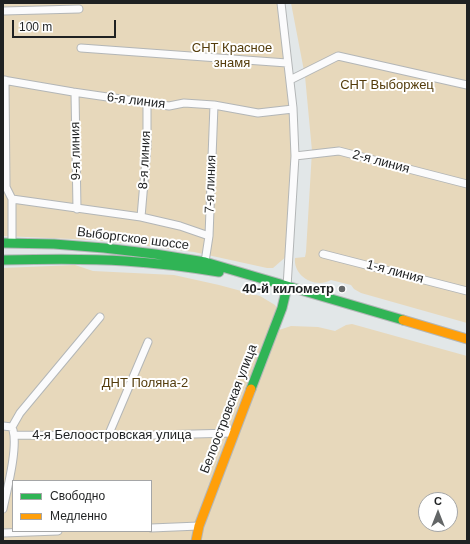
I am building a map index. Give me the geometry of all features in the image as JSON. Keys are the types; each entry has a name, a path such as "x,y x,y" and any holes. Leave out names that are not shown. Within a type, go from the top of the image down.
{"main road":[{"name":"Выборгское шоссе","path":"8,243 55,243 117,248 176,256 206,262 286,287 467,339"},
{"name":"Выборгское шоссе","path":"3,260 83,259 144,262 257,278"},
{"name":"Белоостровская улица","path":"196,541 199,526 233,433 282,308 286,287"}],"street":[{"path":"281,3 293,110 295,156 286,287"},
{"path":"3,11 79,9"},
{"path":"81,48 287,63"},
{"path":"290,80 338,56 467,85"},
{"path":"4,80 4,187 12,199 8,243"},
{"name":"6-я линия","path":"4,80 75,93 169,106 184,103 214,105 258,113 293,110"},
{"name":"9-я линия","path":"75,93 77,209"},
{"name":"8-я линия","path":"141,217 147,147 147,103"},
{"name":"7-я линия","path":"206,262 209,236 214,105"},
{"name":"2-я линия","path":"295,156 339,151 467,184"},
{"path":"12,199 141,217 180,226 209,236"},
{"name":"1-я линия","path":"323,254 467,291"},
{"path":"3,509 13,453 14,435 12,427 20,413 100,317"},
{"path":"108,436 148,342"},
{"path":"3,426 12,427"},
{"name":"4-я Белоостровская улица","path":"14,435 108,436 233,433"},
{"path":"152,528 199,526"},
{"path":"3,533 30,532"}],"green space":[{"name":"СНТ Красное знамя","path":"3,3 281,3 295,158 288,255 273,268 267,268 194,252 139,245 95,240 3,236"},
{"name":"СНТ Выборжец","path":"291,3 467,3 467,323 361,293 354,289 351,285 331,280 318,283 312,282 301,275 298,270 295,264 295,258 305,257 306,252 312,151 305,76"},
{"name":"ДНТ Поляна-2","path":"75,265 93,271 174,275 260,296 275,305 278,310 273,332 291,326 318,327 335,331 346,325 352,324 467,356 467,541 3,541 3,268"}],"traffic: fast":[{"path":"3,243 54,244 104,248 205,262 403,320"},
{"path":"3,260 110,260 161,264 219,272"},
{"path":"251,389 282,308 287,287"}],"traffic: slow":[{"path":"403,320 467,339"},
{"path":"196,541 199,526 251,389"}],"place":[{"name":"40-й километр","path":"342,289"}]}
